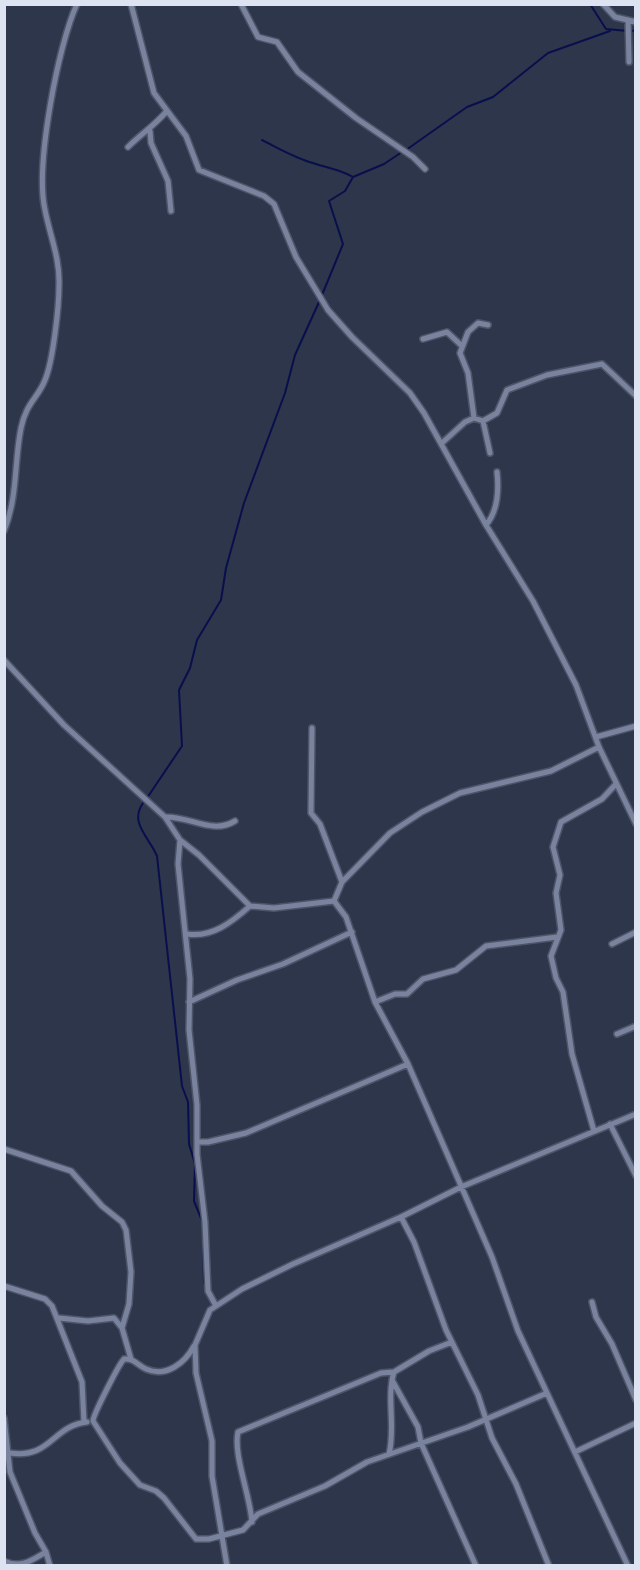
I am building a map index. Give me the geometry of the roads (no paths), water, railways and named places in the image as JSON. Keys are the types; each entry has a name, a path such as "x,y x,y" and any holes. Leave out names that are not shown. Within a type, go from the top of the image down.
{"street":[{"path":"4,531 15,490 20,429 30,401 45,381 60,286 58,261 45,210 45,156 59,56 77,4"},
{"path":"131,4 145,67 154,93 186,136 199,170 264,196 274,204 296,257 313,288 352,337 410,393 441,443 486,525 533,601 576,685 599,747 636,824"},
{"path":"241,4 258,37 277,42 298,72 356,118 413,157 425,169"},
{"path":"603,4 615,17 636,22"},
{"path":"628,20 629,62"},
{"path":"128,147 140,135 150,131 166,112"},
{"path":"150,131 151,143 168,181 171,211"},
{"path":"474,417 468,374 460,353 472,326 483,322 488,325"},
{"path":"423,339 447,332 462,346"},
{"path":"483,421 497,413 507,390 515,385 598,364 602,364 630,394 636,396"},
{"path":"441,443 474,417"},
{"path":"474,417 483,421"},
{"path":"483,421 490,453"},
{"path":"486,525 492,518 497,498 496,472"},
{"path":"4,660 64,725 165,817 180,840 199,855 250,906 274,908 334,900"},
{"path":"596,737 636,726"},
{"path":"312,728 313,759 309,800 311,813 320,824 342,882"},
{"path":"334,900 342,882 390,833 422,812 459,794 551,771 599,747"},
{"path":"594,1131 572,1054 563,992 553,969 551,956 561,930 556,892 560,875 553,847 561,822 602,799 616,784"},
{"path":"165,817 176,817 215,828 224,827 235,821"},
{"path":"180,840 178,864 187,934 189,1030 197,1105 197,1142 208,1291 216,1306"},
{"path":"334,900 346,917 375,1002 408,1064 492,1257 518,1331 628,1566"},
{"path":"187,934 205,934 218,929 234,920 250,906"},
{"path":"189,1002 248,975 283,964 352,932"},
{"path":"612,944 636,932"},
{"path":"375,1002 395,994 407,994 423,979 456,970 486,946 557,937"},
{"path":"617,1034 636,1026"},
{"path":"197,1142 208,1142 246,1133 408,1064"},
{"path":"547,1393 468,1427 389,1454 258,1514 243,1530 208,1539 196,1539 164,1498 156,1491 140,1485 120,1463 93,1421 93,1413 112,1385 124,1359 131,1359 150,1371 168,1370 181,1365 195,1345 201,1326 216,1306 242,1289 401,1217 461,1186 636,1114"},
{"path":"610,1124 636,1176"},
{"path":"4,1149 70,1171 102,1206 122,1222 126,1230 131,1272 129,1304 122,1328"},
{"path":"401,1217 414,1242 452,1342 478,1395 485,1418 524,1501 549,1566"},
{"path":"4,1286 45,1299 59,1318 82,1382 84,1422"},
{"path":"592,1302 596,1317 612,1344 636,1400"},
{"path":"59,1318 88,1321 111,1317 122,1328 131,1359"},
{"path":"252,1522 247,1484 235,1444 238,1432 381,1373 394,1372 429,1351 452,1342"},
{"path":"195,1345 195,1373 212,1441 212,1476 227,1566"},
{"path":"389,1454 394,1419 392,1380 394,1372"},
{"path":"392,1380 418,1427 421,1443 476,1566"},
{"path":"4,1418 14,1482 19,1488 50,1566"},
{"path":"10,1454 30,1455 39,1451 74,1424 93,1421"},
{"path":"575,1452 636,1423"},
{"path":"4,1561 15,1565 26,1563 46,1552"}],"waterway":[{"path":"590,4 606,29 628,31"},
{"path":"632,31 636,30"},
{"path":"406,150 467,107 493,97 548,53 610,31"},
{"path":"262,140 287,153 353,177"},
{"path":"322,295 343,244 329,201 345,191 353,177 384,164 402,152"},
{"path":"147,798 182,746 179,690 190,668 197,640 221,600 226,568 244,503 285,393 295,355 319,302"},
{"path":"143,803 138,817 139,824 157,856 182,1086 188,1102 189,1144 195,1164 194,1201 203,1223"},
{"path":"203,1238 204,1283"}]}
